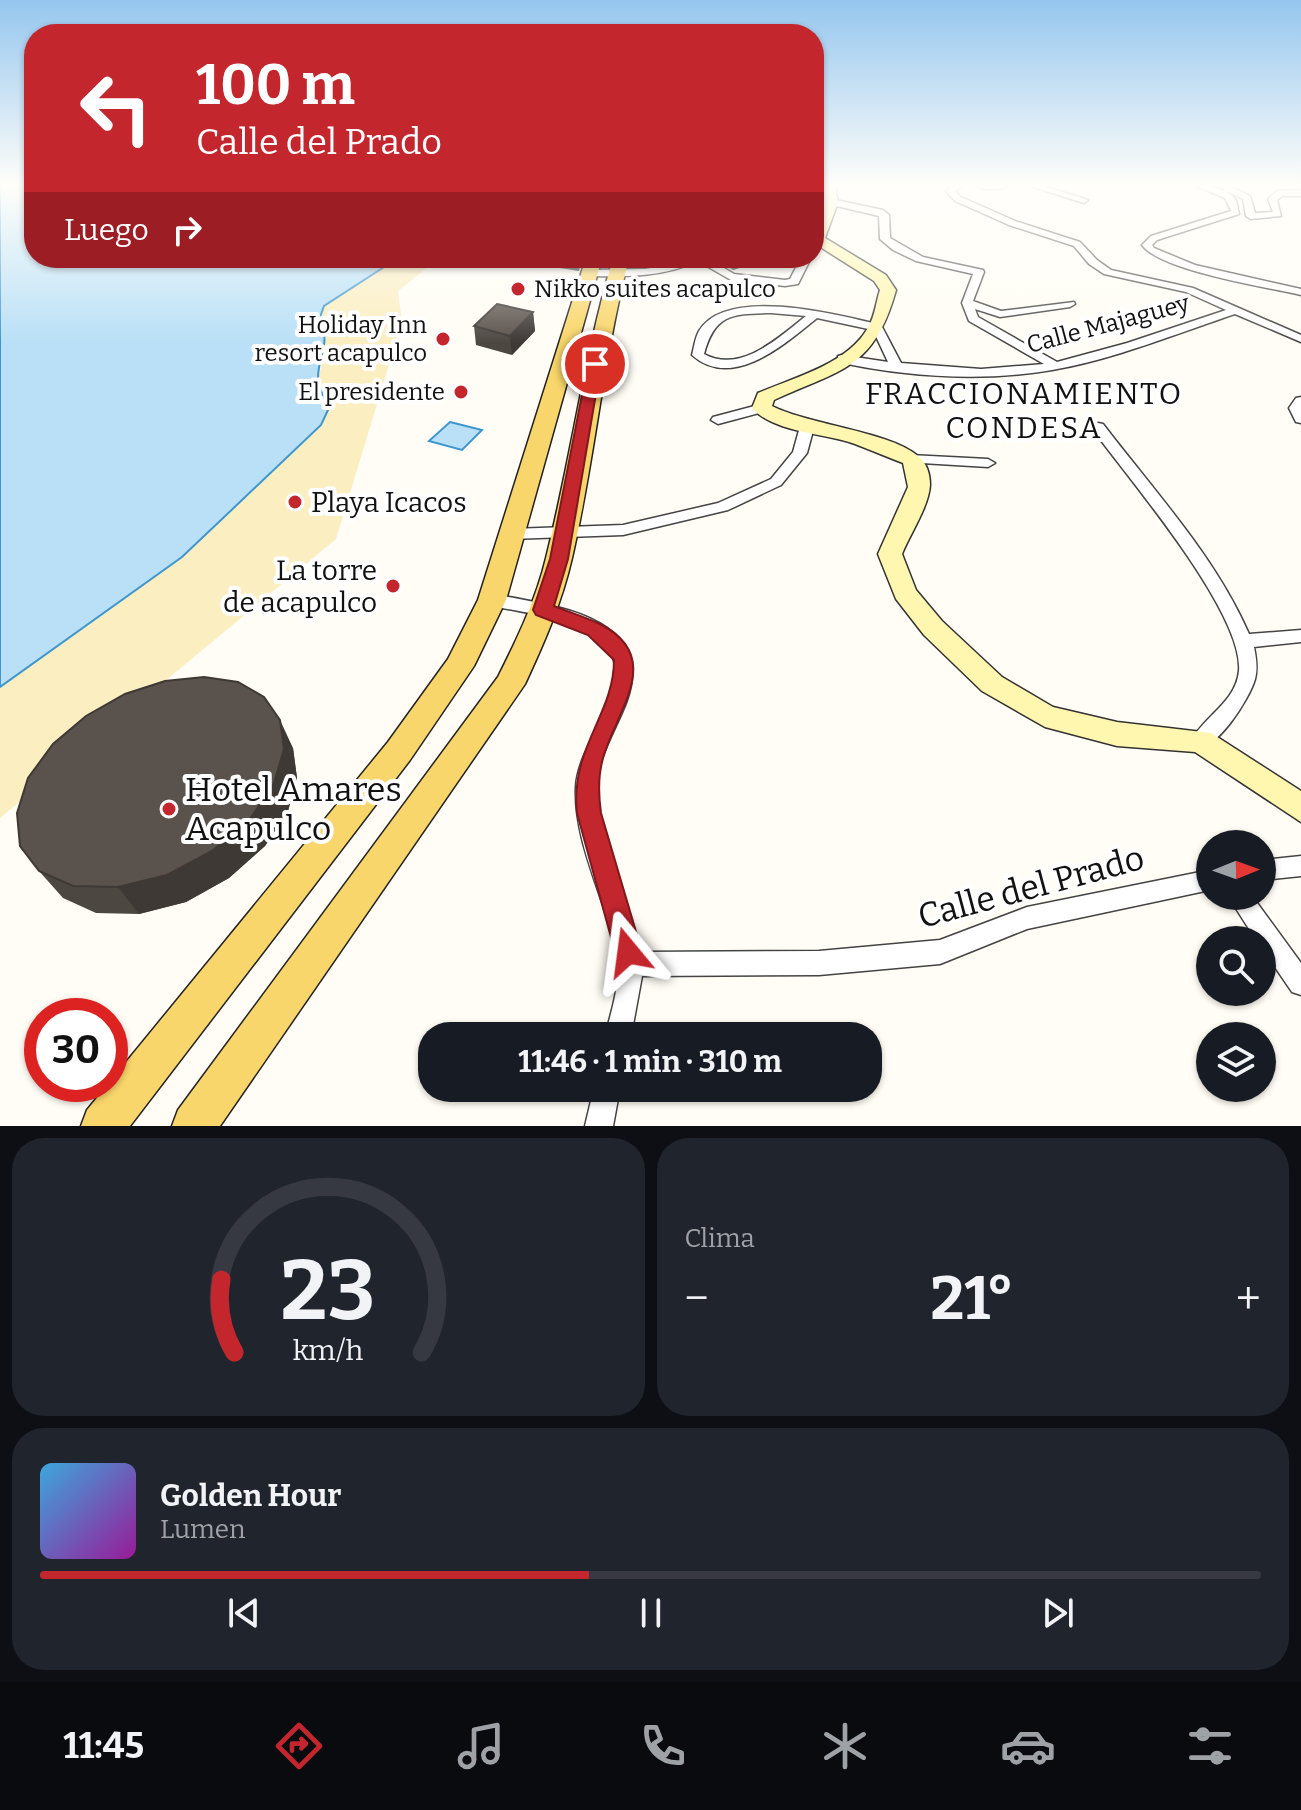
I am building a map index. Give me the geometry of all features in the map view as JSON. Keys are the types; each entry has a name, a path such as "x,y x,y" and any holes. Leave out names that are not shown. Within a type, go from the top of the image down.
{"main road":[{"path":"824,243 880,278 888,290 877,327 867,343 842,359 765,397 762,408 781,418 808,423 910,459 917,468 919,487 890,554 905,593 933,628 992,684 1045,716 1117,734 1201,741 1301,808"},
{"path":"103,1126 399,751 459,666 492,600 511,534 605,268"},
{"path":"194,1126 510,684 543,610 562,534 600,334 606,268"}],"street":[{"path":"885,239 909,256 945,268 979,272 968,306 973,319 1053,364"},
{"path":"1060,239 1077,244 1108,272 1164,282 1214,298 1234,311 1301,339"},
{"path":"1153,239 1147,245 1162,257 1301,292"},
{"path":"1184,239 1171,248 1195,262 1301,282"},
{"path":"715,268 731,277 785,283 794,282 802,268"},
{"path":"968,306 1000,314 1070,304"},
{"path":"813,316 747,361 722,365 708,363 698,355 702,334 709,323 725,314 760,309 813,316 877,327 897,367"},
{"name":"Calle Majaguey","path":"842,359 954,373 1027,370 1234,311"},
{"path":"1301,401 1295,408 1301,419"},
{"path":"718,420 762,408"},
{"path":"511,534 562,534 670,522 723,507 769,487 800,453 808,423"},
{"path":"1098,427 1228,604 1246,641 1248,671 1231,709 1201,741"},
{"path":"910,459 988,463"},
{"path":"492,600 543,610 595,630 617,648 624,660 624,680 593,754 586,790 630,964 620,1022"},
{"path":"1246,641 1301,636"},
{"path":"1276,869 1301,866"},
{"name":"Calle del Prado","path":"630,964 819,963 940,952 1027,918 1196,883"},
{"path":"1249,910 1301,983"},
{"path":"599,1126 604,1102"}],"sand":[{"name":"Playa Icacos","path":"383,268 427,268 398,291 402,322 336,539 0,818 0,687 182,557 321,425 324,392 318,379 325,352 319,320 324,306"}],"water":[{"path":"0,239 24,239 24,268 383,268 324,306 319,320 324,342 318,378 328,410 321,425 182,557 0,687"},
{"path":"450,422 482,430 462,450 429,441"}],"building":[{"path":"497,304 533,312 510,336 474,326"},
{"name":"Hotel Amares Acapulco","path":"204,677 238,682 264,697 280,720 284,749 274,783 250,819 212,851 167,875 118,887 73,886 39,871 20,846 17,813 28,778 53,744 86,716 125,694 165,681"}],"place":[{"name":"Nikko suites acapulco","path":"518,289"},
{"name":"Holiday Inn resort acapulco","path":"443,339"},
{"name":"El presidente","path":"461,392"},
{"name":"Playa Icacos","path":"295,502"},
{"name":"La torre de acapulco","path":"393,586"},
{"name":"Hotel Amares Acapulco","path":"169,809"}],"district":[{"name":"FRACCIONAMIENTO CONDESA","path":"1024,411"}],"route":[{"path":"595,364 559,559 543,610 595,630 617,648 624,660 624,680 593,754 586,790 589,813 628,952"}]}
